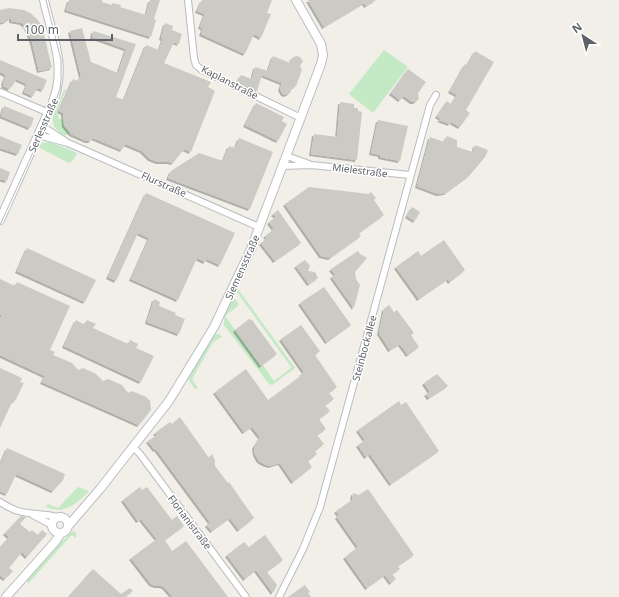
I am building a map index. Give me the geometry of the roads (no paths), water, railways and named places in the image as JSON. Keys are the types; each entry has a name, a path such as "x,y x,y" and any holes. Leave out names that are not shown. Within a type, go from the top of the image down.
{"street":[{"name":"Serlesstraße","path":"0,220 57,92 60,70 44,0"},
{"name":"Kaplanstraße","path":"188,0 196,65 202,70 301,118"},
{"name":"Siemensstraße","path":"64,520 85,507 169,401 214,327 242,268 287,156 323,55 321,44 296,0"},
{"path":"0,93 49,112"},
{"name":"Steinbockallee","path":"279,597 300,554 320,507 410,175 430,105 436,94"},
{"name":"Flurstraße","path":"42,126 68,144"},
{"name":"Flurstraße","path":"38,135 68,144 259,227"},
{"name":"Mielestraße","path":"287,156 311,165"},
{"name":"Mielestraße","path":"283,166 311,165 410,175"},
{"name":"Florianistraße","path":"132,447 144,460 246,597"},
{"path":"0,502 15,510 46,514 64,520"},
{"path":"30,513 52,527 57,533 61,533"},
{"path":"45,552 53,521 64,520"},
{"path":"6,597 55,542 61,533 67,530 64,520"}],"tram line":[{"path":"0,225 51,113 60,89 61,60 46,0"}]}
